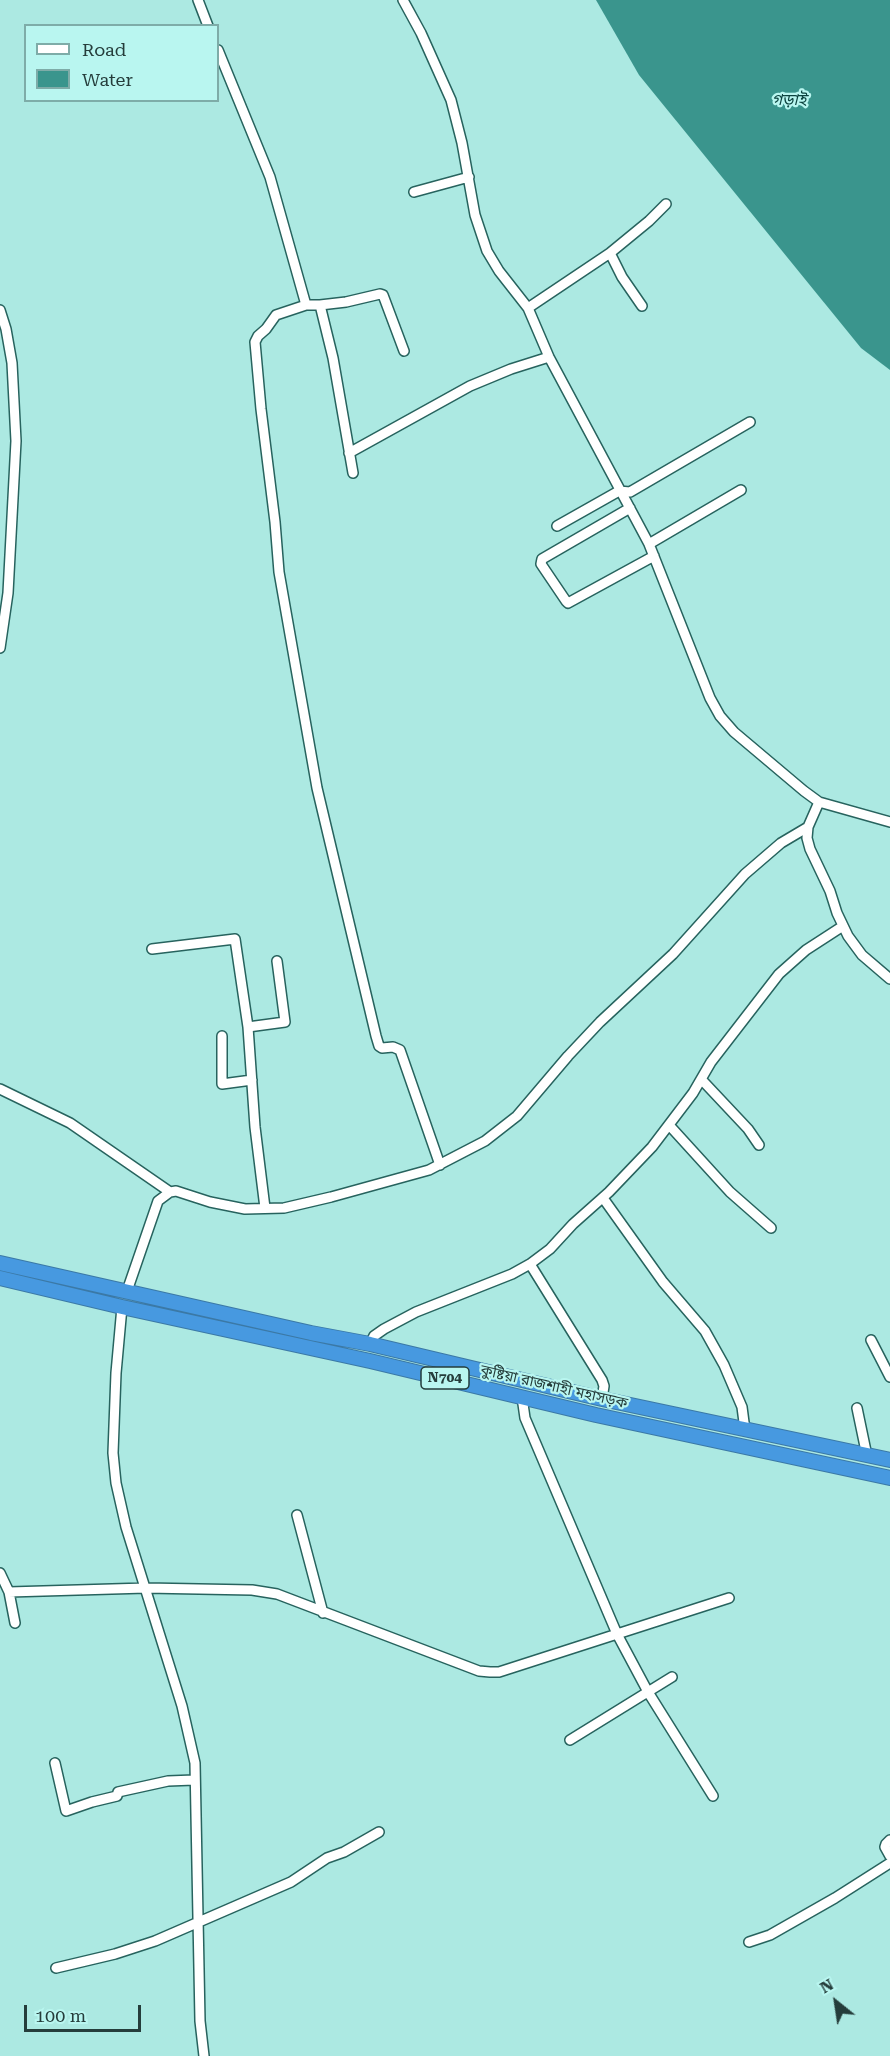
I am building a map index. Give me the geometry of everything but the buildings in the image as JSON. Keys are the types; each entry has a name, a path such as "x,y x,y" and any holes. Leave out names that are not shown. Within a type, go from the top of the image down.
{"highway":[{"name":"কুষ্টিয়া রাজশাহী মহাসড়ক","path":"0,1263 311,1333 370,1344 602,1400 888,1460"},
{"name":"কুষ্টিয়া রাজশাহী মহাসড়ক","path":"0,1278 560,1406 885,1477"},
{"path":"87,1298 90,1284"},
{"path":"560,1406 564,1391"},
{"path":"885,1477 888,1460"}],"street":[{"path":"198,0 207,24"},
{"path":"403,0 421,33 451,100 469,177 475,215 486,251 528,308 549,357 649,544 710,698 720,716 734,732 819,802 890,822"},
{"path":"219,52 270,177 306,305"},
{"path":"414,192 469,177"},
{"path":"528,308 610,253 666,204"},
{"path":"610,253 622,277 642,306"},
{"path":"404,351 383,295 380,294 346,303 306,305 276,315 255,342 279,572 317,788 379,1046 400,1050 440,1165"},
{"path":"320,305 333,358 353,473"},
{"path":"0,310 12,363 16,441 8,593 0,648"},
{"path":"349,453 470,386 511,369 549,357"},
{"path":"0,364 12,363"},
{"path":"557,526 619,491 630,492 750,422"},
{"path":"649,544 741,490"},
{"path":"630,508 543,559 541,564 568,603 654,556"},
{"path":"819,802 808,827 807,838 810,849 848,936 862,955 890,978"},
{"path":"127,1291 158,1201 170,1192 176,1191 210,1202 245,1209 284,1208 429,1170 485,1141 517,1116 600,1022 673,954 745,874 781,843 808,827"},
{"path":"370,1344 374,1336 384,1329 416,1312 504,1278 530,1264 550,1249 652,1148 711,1062 779,974 806,950 843,926"},
{"path":"152,949 235,939 248,1027 265,1208"},
{"path":"248,1027 285,1022 277,961"},
{"path":"222,1036 221,1082 224,1084 252,1080"},
{"path":"701,1079 748,1129 759,1145"},
{"path":"0,1089 70,1123 170,1192"},
{"path":"669,1125 730,1192 771,1228"},
{"path":"603,1198 663,1282 705,1331 724,1365 742,1407 744,1430"},
{"path":"530,1264 602,1380 604,1386 602,1400"},
{"path":"122,1307 116,1373 114,1463 116,1482 126,1527 182,1706 195,1763 200,2021 204,2056"},
{"path":"871,1340 890,1377"},
{"path":"522,1397 525,1418 617,1634 648,1692 713,1796"},
{"path":"857,1408 867,1456"},
{"path":"297,1515 323,1612"},
{"path":"0,1573 9,1592 15,1623"},
{"path":"9,1592 146,1588 252,1590 277,1594 479,1671 490,1672 499,1672 729,1599"},
{"path":"570,1740 672,1677"},
{"path":"56,1763 66,1811 117,1796 118,1792 168,1781 194,1780"},
{"path":"56,1968 155,1941 291,1882 327,1858 344,1852 379,1832"},
{"path":"890,1840 885,1847 890,1856"},
{"path":"749,1942 780,1929 890,1863"}],"water":[{"name":"গড়াই","path":"596,0 890,0 890,370 861,348 639,75"}]}
